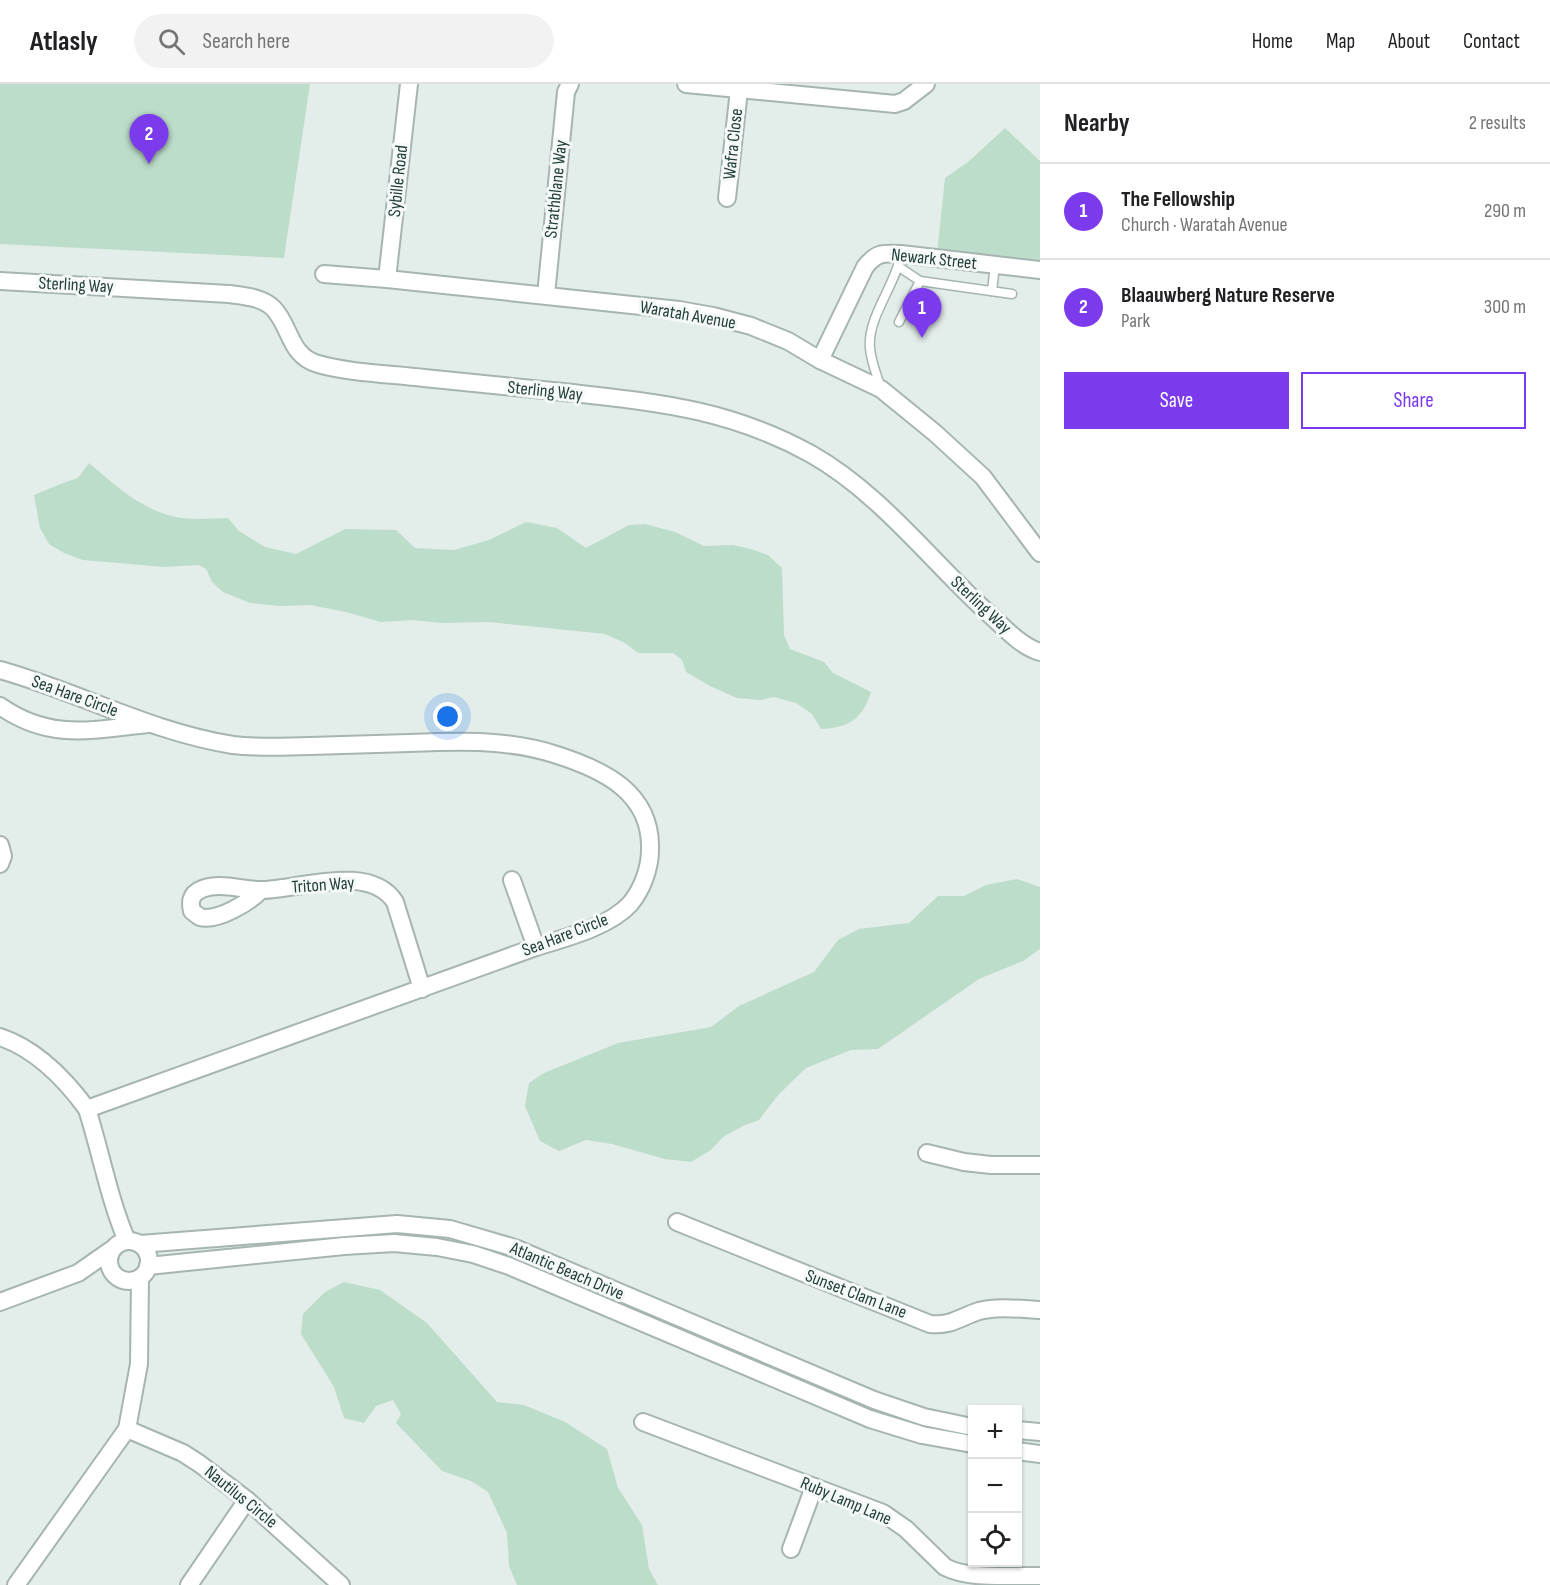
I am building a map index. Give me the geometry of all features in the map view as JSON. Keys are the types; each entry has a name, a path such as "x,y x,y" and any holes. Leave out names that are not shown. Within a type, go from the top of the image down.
{"street":[{"name":"Sybille Road","path":"387,279 409,84"},
{"name":"Strathblane Way","path":"546,295 566,92 570,84"},
{"path":"686,84 895,104 910,97 926,84"},
{"name":"Wafra Close","path":"727,198 739,90"},
{"name":"Newark Street","path":"820,360 865,267 874,256 885,253 900,261 995,265 1040,270"},
{"name":"Waratah Avenue","path":"324,274 679,310 751,326 788,341 820,360 881,389 935,433 983,477 1040,553"},
{"name":"Sterling Way","path":"0,281 229,294 254,298 272,307 294,347 302,356 315,364 666,404 748,424 812,455 870,496 965,592 1019,640 1040,652"},
{"name":"Sea Hare Circle","path":"0,670 106,706 149,724 211,741 254,746 452,741 509,744 558,755 610,777 637,802 646,817 651,839 650,861 644,879 631,903 610,919 572,936 87,1109"},
{"name":"Sea Hare Circle","path":"0,706 29,723 46,729 88,730 149,724"},
{"path":"0,845 3,856 0,864"},
{"path":"512,880 536,947"},
{"name":"Triton Way","path":"261,890 341,881 380,886 389,892 395,902 422,989"},
{"path":"0,1037 30,1052 52,1069 73,1090 87,1109 103,1161 123,1245"},
{"path":"927,1153 964,1162 991,1165 1040,1165"},
{"name":"Sunset Clam Lane","path":"677,1222 930,1324 947,1324 994,1308 1040,1310"},
{"name":"Atlantic Beach Drive","path":"123,1245 397,1224 422,1225 469,1234 515,1248 857,1394 924,1417 968,1426"},
{"path":"342,1229 344,1246"},
{"name":"Atlantic Beach Drive","path":"139,1276 344,1246 394,1243 473,1254 509,1266 870,1419 922,1435 968,1443"},
{"path":"0,1302 78,1273 123,1245"},
{"path":"123,1245 108,1262 113,1274 118,1278 139,1276"},
{"path":"16,1585 127,1430 139,1364 139,1276 148,1254 123,1245"},
{"path":"509,1266 515,1248"},
{"path":"78,1273 113,1274"},
{"path":"679,1338 687,1322"},
{"path":"851,1411 857,1394"},
{"name":"Ruby Lamp Lane","path":"643,1422 894,1519 945,1568 972,1574 1040,1576"},
{"name":"Nautilus Circle","path":"127,1430 183,1453 247,1500 341,1585"},
{"path":"1022,1431 1040,1433 1037,1443 1040,1453 1022,1451"},
{"path":"791,1549 814,1487"},
{"path":"189,1585 247,1500"}],"lane":[{"path":"881,389 872,360 871,334 900,261 920,281 1012,294"},
{"path":"992,291 995,265"},
{"path":"899,322 920,281"}],"green space":[{"path":"0,84 310,84 284,258 0,244"},
{"path":"1005,128 1040,161 1040,262 937,254 945,178 968,162"},
{"path":"89,463 127,494 160,512 179,518 228,518 239,531 265,547 296,554 345,529 396,530 415,548 454,550 489,540 526,522 557,528 586,548 629,525 645,524 675,532 704,546 733,545 751,549 768,555 782,568 784,635 790,649 824,662 833,673 871,692 864,709 853,720 839,727 821,729 812,714 796,703 774,697 761,700 737,698 686,672 682,660 673,653 638,653 625,643 605,634 488,622 441,623 413,620 381,622 310,605 281,606 250,603 223,592 212,582 206,569 199,565 165,567 83,560 49,544 40,528 34,495 78,478"},
{"path":"1017,879 1040,887 1040,949 1023,961 979,979 878,1049 851,1050 806,1068 779,1094 759,1120 723,1137 711,1150 691,1162 665,1159 612,1144 586,1140 559,1151 540,1141 525,1106 529,1083 544,1073 618,1043 711,1027 739,1006 814,972 838,940 859,929 909,923 938,896 964,896 986,885"},
{"path":"344,1282 380,1290 427,1323 497,1402 524,1405 565,1422 607,1449 618,1488 642,1525 649,1569 658,1585 517,1585 509,1566 507,1533 488,1492 471,1481 442,1471 396,1423 401,1414 393,1400 376,1406 364,1423 344,1418 334,1387 301,1334 303,1314 325,1292"}],"place":[{"name":"Blaauwberg Nature Reserve","path":"149,164"},
{"name":"The Fellowship","path":"922,338"}]}
